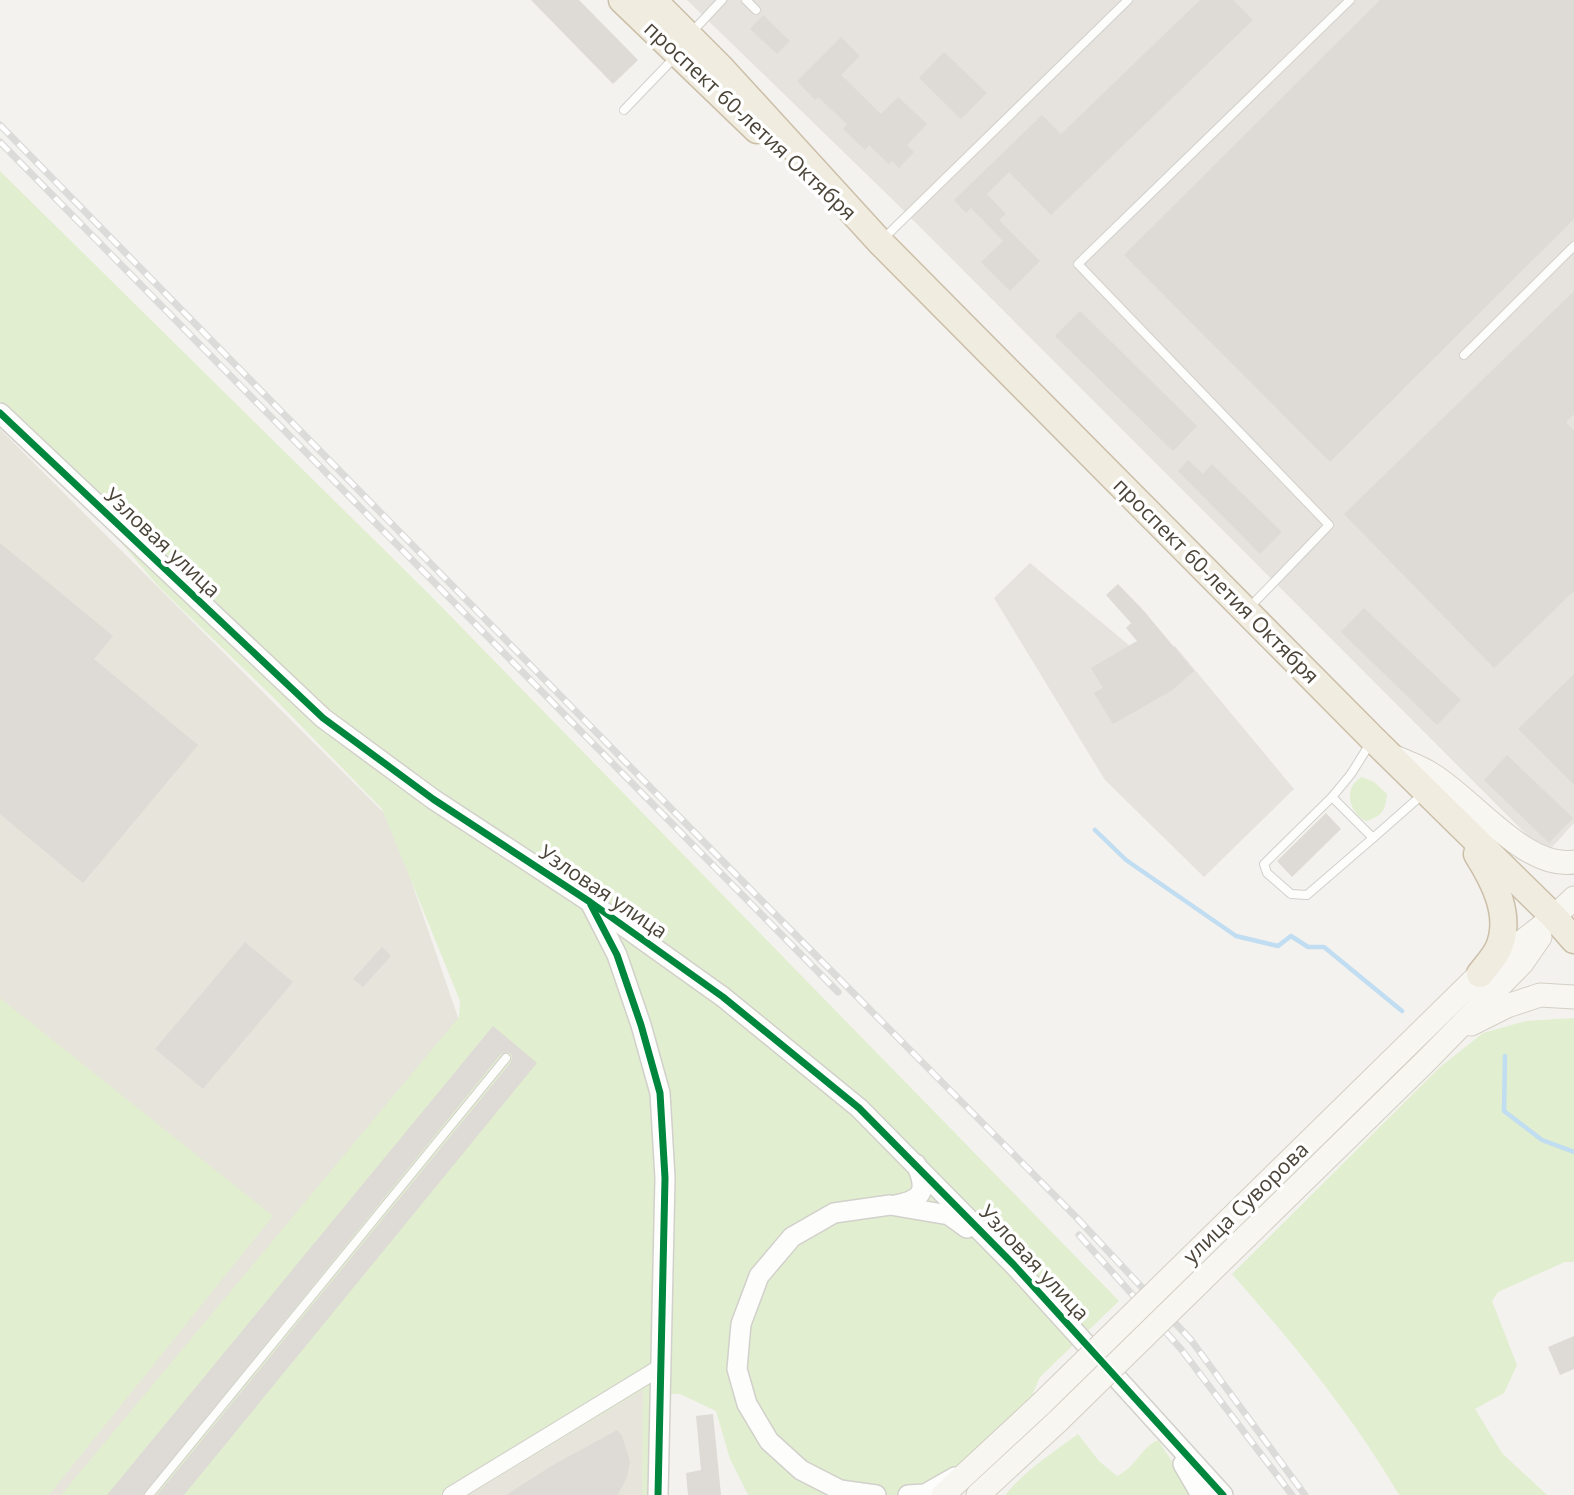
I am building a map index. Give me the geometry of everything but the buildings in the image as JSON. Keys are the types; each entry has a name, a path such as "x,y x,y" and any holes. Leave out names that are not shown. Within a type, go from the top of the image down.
{"highway":[{"name":"проспект 60-летия Октября","path":"622,0 683,45 721,68 880,242 1380,746 1554,917"},
{"name":"проспект 60-летия Октября","path":"653,0 683,45"},
{"path":"1457,823 1491,876 1500,902 1504,929 1498,950 1480,974"},
{"path":"1554,917 1574,934"},
{"path":"1554,917 1574,940"}],"main road":[{"path":"1380,746 1432,774 1534,855 1563,864 1574,862"},
{"name":"улица Суворова","path":"943,1495 1041,1404 1480,974 1554,917 1574,898"},
{"name":"улица Суворова","path":"978,1495 1058,1421 1426,1061 1522,963 1554,917"},
{"path":"1426,1061 1473,1022 1507,1006 1540,995 1574,997"}],"street":[{"name":"Узловая улица","path":"0,413 323,718 433,799 590,902 723,997 859,1108 1014,1265 1160,1428"},
{"path":"590,902 617,955 660,1093 665,1178 658,1495"},
{"path":"876,1495 840,1490 802,1470 769,1441 747,1404 737,1369 741,1324 759,1276 792,1237 834,1213 912,1202 919,1196 922,1185 916,1164"},
{"path":"890,1205 949,1215 1014,1265"},
{"path":"450,1495 661,1367"},
{"path":"990,1495 1058,1421"},
{"path":"1160,1428 1201,1495"},
{"path":"1160,1428 1223,1495"},
{"path":"908,1495 925,1494 974,1466"}],"lane":[{"path":"624,110 722,0"},
{"path":"746,0 756,10"},
{"path":"880,242 1128,0"},
{"path":"1246,611 1329,524 1078,264 1350,0"},
{"path":"1464,355 1574,246"},
{"path":"1380,746 1264,864 1267,873 1291,894 1307,895 1426,792"},
{"path":"1332,797 1373,838"},
{"path":"149,1495 506,1058"}],"shaded area":[{"path":"687,0 1574,0 1574,823 1546,854 892,199"},
{"path":"0,429 390,819 462,1029 74,1495 0,1495"},
{"path":"1030,563 1153,665 1175,646 1294,789 1204,877 1105,780 994,598"},
{"path":"644,1389 642,1495 468,1495"}],"green space":[{"path":"0,171 429,594 1119,1301 1040,1377 1031,1398 973,1456 936,1478 917,1495 748,1495 730,1459 716,1411 680,1394 661,1394 658,1495 642,1495 643,1390 468,1495 61,1495 459,1017 460,1001 382,809 273,697 159,587 0,401"},
{"path":"1362,777 1374,782 1387,794 1382,812 1366,821 1355,812 1350,799 1352,787"},
{"path":"0,998 273,1216 49,1495 0,1495"},
{"path":"1574,1018 1574,1262 1565,1262 1498,1292 1492,1301 1517,1365 1504,1393 1475,1409 1502,1453 1547,1495 1399,1495 1362,1437 1321,1381 1232,1274 1439,1068 1483,1033 1526,1021"},
{"path":"1078,1434 1099,1461 1117,1476 1158,1440 1194,1495 1005,1495 1030,1470"}],"waterway":[{"path":"1095,830 1126,860 1236,936 1278,946 1291,936 1308,947 1324,947 1402,1011"},
{"path":"1505,1056 1504,1111 1542,1140 1574,1152"}],"railway":[{"path":"0,125 1077,1218 1191,1340 1305,1495"},
{"path":"0,142 838,992"},
{"path":"1079,1235 1181,1349 1292,1495"}],"cycle path":[{"path":"0,413 323,718 433,799 590,902 723,997 859,1108 1014,1265 1223,1495"},
{"path":"591,905 617,955 660,1093 665,1178 658,1495"}]}
